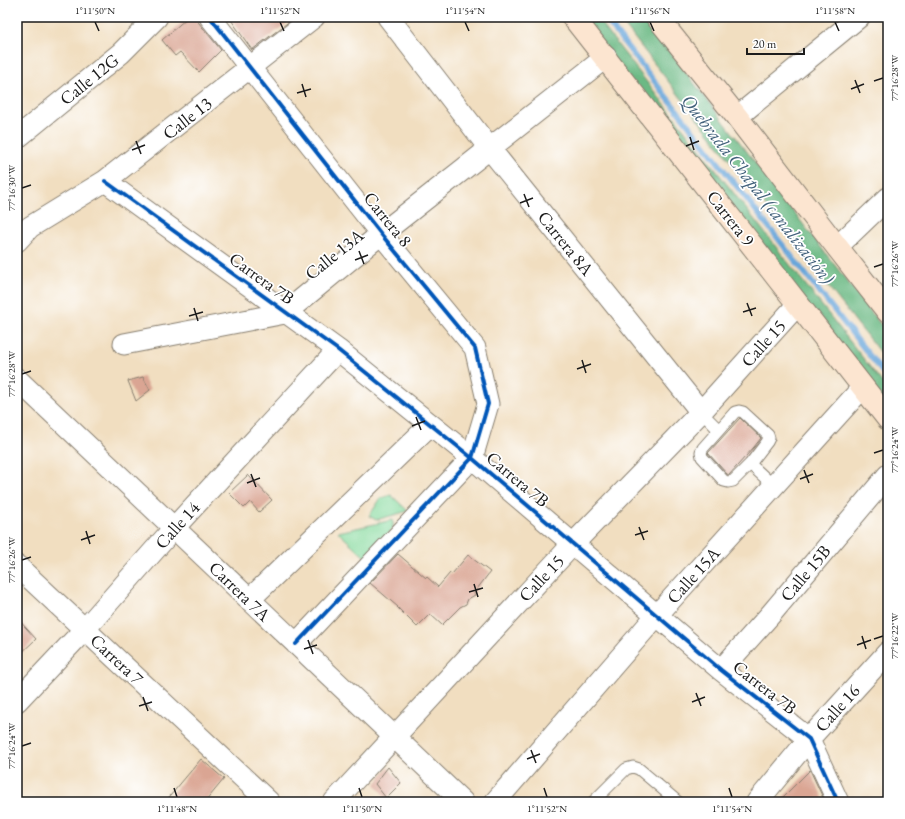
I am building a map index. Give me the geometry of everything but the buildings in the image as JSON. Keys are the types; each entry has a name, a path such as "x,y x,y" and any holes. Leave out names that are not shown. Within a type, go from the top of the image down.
{"main road":[{"name":"Carrera 9","path":"573,17 606,57 888,419"},
{"path":"657,17 737,117 888,312"}],"street":[{"name":"Calle 12G","path":"17,138 121,53 157,17"},
{"name":"Carrera 8","path":"210,17 381,234 475,348 488,404 472,458"},
{"name":"Calle 13","path":"17,241 30,227 105,181 314,17"},
{"name":"Carrera 8A","path":"388,17 490,149 701,412"},
{"path":"737,117 859,17"},
{"name":"Calle 13A","path":"124,344 285,312 381,234 606,57"},
{"name":"Carrera 7B","path":"105,181 338,350 472,458 721,670 809,739 838,802"},
{"path":"837,248 888,198"},
{"name":"Calle 15","path":"334,802 573,544 701,412 798,304"},
{"name":"Calle 14","path":"17,701 85,629 174,528 338,350"},
{"name":"Carrera 7A","path":"17,379 463,802"},
{"name":"Calle 15A","path":"495,802 656,615 863,387"},
{"path":"249,600 430,425"},
{"path":"296,644 472,458"},
{"name":"Calle 15B","path":"721,670 771,614 888,475"},
{"name":"Carrera 7","path":"17,566 269,802"},
{"name":"Calle 16","path":"757,802 809,739 888,652"}],"lane":[{"path":"739,411 743,412 768,435 769,438 750,464 733,481 728,482 724,481 702,457 701,452 703,448 735,412 739,411"},
{"path":"701,412 719,430"},
{"path":"750,464 774,486"},
{"path":"593,802 626,769 633,767 638,769 678,802"}],"green space":[{"path":"580,17 596,17 888,390 888,408"},
{"path":"618,17 643,17 888,334 888,363"},
{"path":"391,495 408,511 376,520 369,516 381,498"},
{"path":"393,520 393,528 367,559 338,532"}],"waterway":[{"name":"Quebrada Chapal (canalización)","path":"604,17 888,379"}],"cycle path":[{"path":"210,17 381,234 475,348 488,404 472,458 296,644"},
{"path":"105,181 338,350 472,458 721,670 809,739 838,802"}]}
